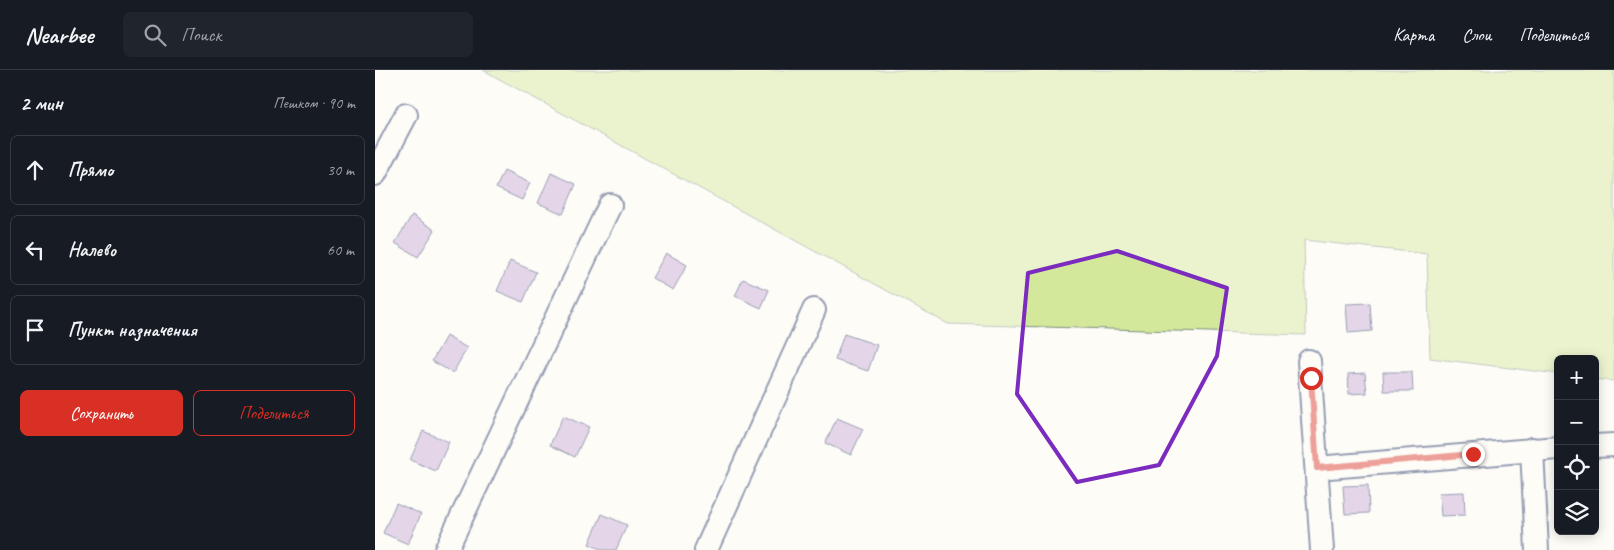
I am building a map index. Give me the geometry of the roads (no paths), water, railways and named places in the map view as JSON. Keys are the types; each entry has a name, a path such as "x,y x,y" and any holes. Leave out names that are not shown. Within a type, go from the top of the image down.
{"street":[{"path":"375,174 406,115"},
{"path":"446,550 611,204"},
{"path":"706,550 814,310"},
{"path":"1309,361 1322,550"},
{"path":"1599,446 1614,445"},
{"path":"1317,468 1554,448"},
{"path":"1532,449 1537,550"}]}
